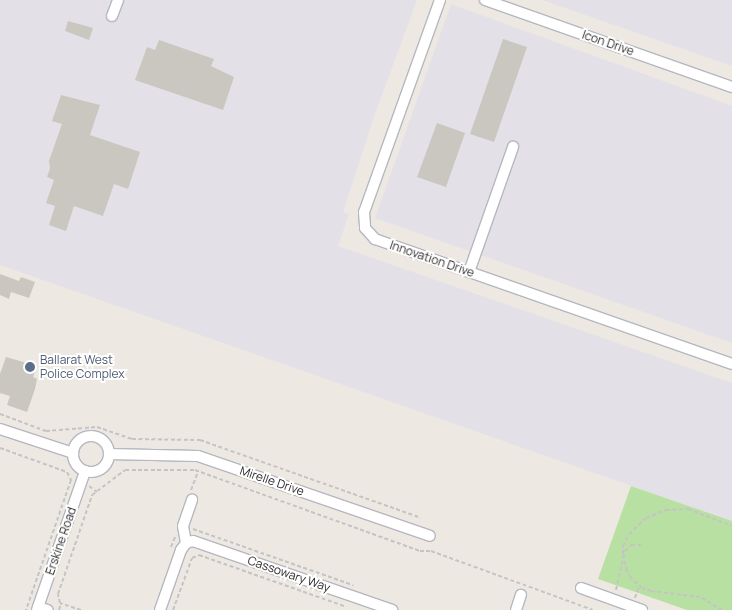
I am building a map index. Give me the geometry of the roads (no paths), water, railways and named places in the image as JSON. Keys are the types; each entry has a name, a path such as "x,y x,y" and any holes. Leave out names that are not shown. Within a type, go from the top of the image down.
{"street":[{"path":"112,16 118,0"},
{"name":"Innovation Drive","path":"440,0 364,212 364,228 375,239 732,364"},
{"name":"Icon Drive","path":"484,0 732,87"},
{"path":"469,272 513,147"},
{"path":"0,429 73,453"},
{"path":"94,436 105,442 109,454 106,464 102,469 85,471 76,464 73,453 77,442 82,438 94,436"},
{"name":"Mirelle Drive","path":"109,454 198,456 430,536"},
{"name":"Erskine Road","path":"41,609 85,471"},
{"path":"160,610 181,550 186,543 183,526 190,499"},
{"name":"Cassowary Way","path":"186,543 195,541 392,610"},
{"path":"581,588 642,610"},
{"path":"516,610 521,596"}],"place":[{"name":"Ballarat West Police Complex","path":"30,367"}]}
